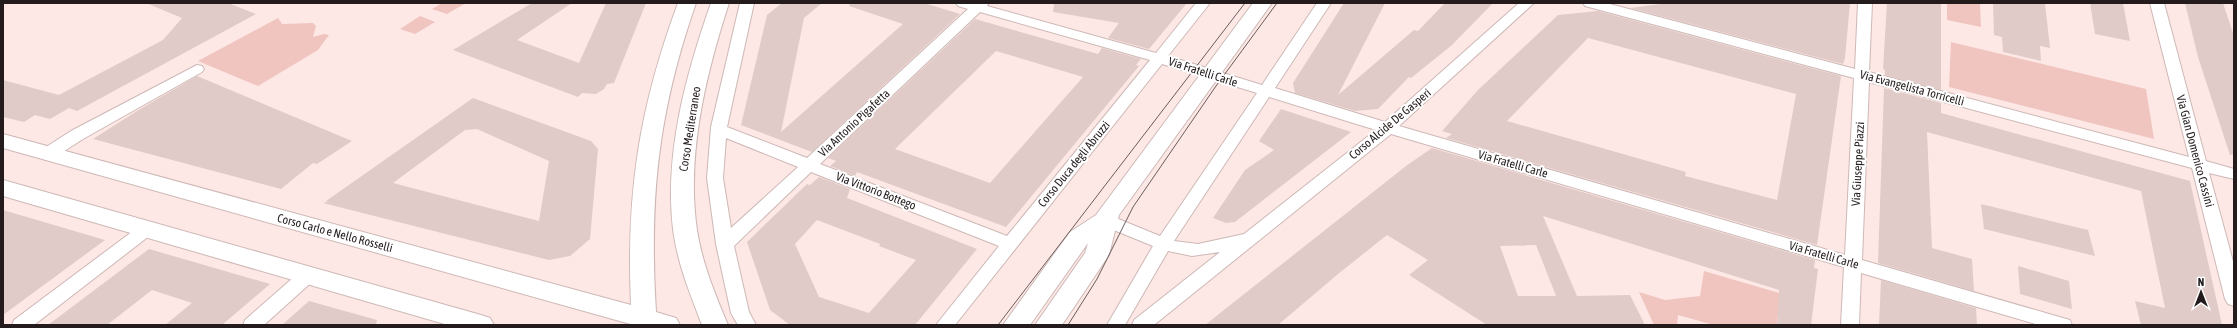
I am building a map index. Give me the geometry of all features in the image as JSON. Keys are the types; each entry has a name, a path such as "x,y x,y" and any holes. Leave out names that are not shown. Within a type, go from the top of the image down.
{"main road":[{"path":"644,323 640,268 641,210 649,132 658,94 677,29 687,3"},
{"name":"Corso Mediterraneo","path":"715,325 696,279 685,229 683,183 686,148 698,82 720,3"},
{"path":"1016,325 1078,238 1105,220 1263,3"},
{"name":"Corso Carlo e Nello Rosselli","path":"3,141 644,323 667,325"},
{"path":"3,188 482,325"},
{"path":"1048,325 1097,255 1105,220"}],"street":[{"name":"Via Fratelli Carle","path":"963,3 980,5 1159,58 1266,92 2063,325"},
{"name":"Corso Duca degli Abruzzi","path":"944,325 1203,3"},
{"path":"1116,325 1164,243 1324,3"},
{"name":"Corso Alcide De Gasperi","path":"1141,325 1388,128 1527,3"},
{"name":"Via Evangelista Torricelli","path":"1590,3 2234,174"},
{"name":"Via Giuseppe Piazzi","path":"1850,325 1865,3"},
{"name":"Via Gian Domenico Cassini","path":"2157,3 2234,299"},
{"path":"747,325 740,313 725,244 715,178 720,130 751,4"},
{"name":"Via Antonio Pigafetta","path":"725,244 980,5"},
{"path":"49,153 77,135 197,68"},
{"name":"Via Vittorio Bottego","path":"720,130 1010,244"},
{"name":"Corso Alcide De Gasperi","path":"1105,220 1164,243 1190,250 1217,247 1249,239"},
{"path":"21,325 148,229"},
{"path":"252,325 308,276"}],"shaded area":[{"path":"442,3 466,3 447,14 432,9"},
{"path":"1947,3 1980,3 1981,27 1947,20"},
{"path":"420,16 435,22 415,34 400,29"},
{"path":"278,18 282,24 313,23 316,26 313,37 324,34 329,35 318,50 258,86 198,61"},
{"path":"1951,42 2146,89 2154,139 1949,87"},
{"path":"1704,271 1813,303 1811,325 1777,317 1777,325 1714,325 1678,315 1677,325 1654,325 1639,292 1665,300 1700,296"}],"building":[{"path":"146,3 228,3 256,14 77,111 69,108 50,119 35,115 24,122 3,117 3,80 59,95 163,40 182,18"},
{"path":"532,3 572,3 517,40 579,63 606,3 646,3 614,83 607,84 604,89 596,94 582,93 578,97 453,50"},
{"path":"782,3 822,3 804,18 781,132 903,24 849,6 850,3 924,3 960,14 812,152 741,125 767,15"},
{"path":"1054,3 1187,3 1149,49 1108,38 1119,23 1053,12"},
{"path":"1344,3 1385,3 1338,95 1414,30 1418,31 1445,3 1493,3 1452,45 1411,78 1409,77 1378,109 1355,111 1295,93 1293,83"},
{"path":"1669,3 1850,3 1845,58 1843,64 1630,8"},
{"path":"1887,3 1941,3 1941,90 1885,75 1885,70 1883,69"},
{"path":"1993,3 2045,3 2050,48 2040,46 2041,61 2003,52 2002,37 1994,35"},
{"path":"2090,3 2123,3 2130,41 2095,34"},
{"path":"2185,3 2223,3 2234,36 2234,154 2230,155 2198,57"},
{"path":"1598,11 1841,76 1817,245 1446,138 1452,134 1442,131 1478,90 1558,15","holes":["1588,38 1796,94 1777,200 1685,176 1686,172 1507,121"]},
{"path":"975,19 1098,54 1102,48 1141,59 1136,65 1139,66 1006,227 857,172 855,176 830,166 836,161 828,158","holes":["996,51 1083,77 990,183 895,149"]},
{"path":"197,76 352,141 317,164 313,163 281,189 93,139"},
{"path":"1884,88 1941,103 1941,113 2190,181 2222,325 2141,325 2135,301 2165,308 2141,191 1927,132 1932,248 1972,259 1974,291 1878,263"},
{"path":"473,98 591,141 598,149 590,239 570,256 549,260 323,203 329,201 326,201","holes":["477,129 549,161 539,221 393,183 465,130"]},
{"path":"1281,109 1351,132 1235,222 1226,223 1213,218 1245,170 1274,150 1259,141"},
{"path":"1432,148 1815,260 1814,268 1818,269 1811,325 1777,325 1779,290 1543,216 1577,296 1630,295 1645,325 1487,325 1409,275 1428,260 1387,235 1278,325 1205,325 1406,166","holes":["1536,245 1556,296 1518,296 1500,246"]},
{"path":"819,177 850,189 847,198 977,249 915,325 790,325 770,310 747,242 807,184 810,185","holes":["817,220 880,244 879,246 916,260 869,313 819,297 795,244"]},
{"path":"1981,204 2088,230 2095,256 1984,229"},
{"path":"3,210 105,240 3,315"},
{"path":"149,249 270,284 222,325 165,325 192,303 152,290 107,325 48,325"},
{"path":"2018,266 2069,281 2072,309 2020,294"},
{"path":"1881,280 1976,308 1977,325 1879,325"},
{"path":"309,301 377,320 376,325 282,325"}],"tram line":[{"path":"998,325 1245,3"},
{"path":"1068,325 1097,279 1133,207 1216,86 1277,3"}]}
